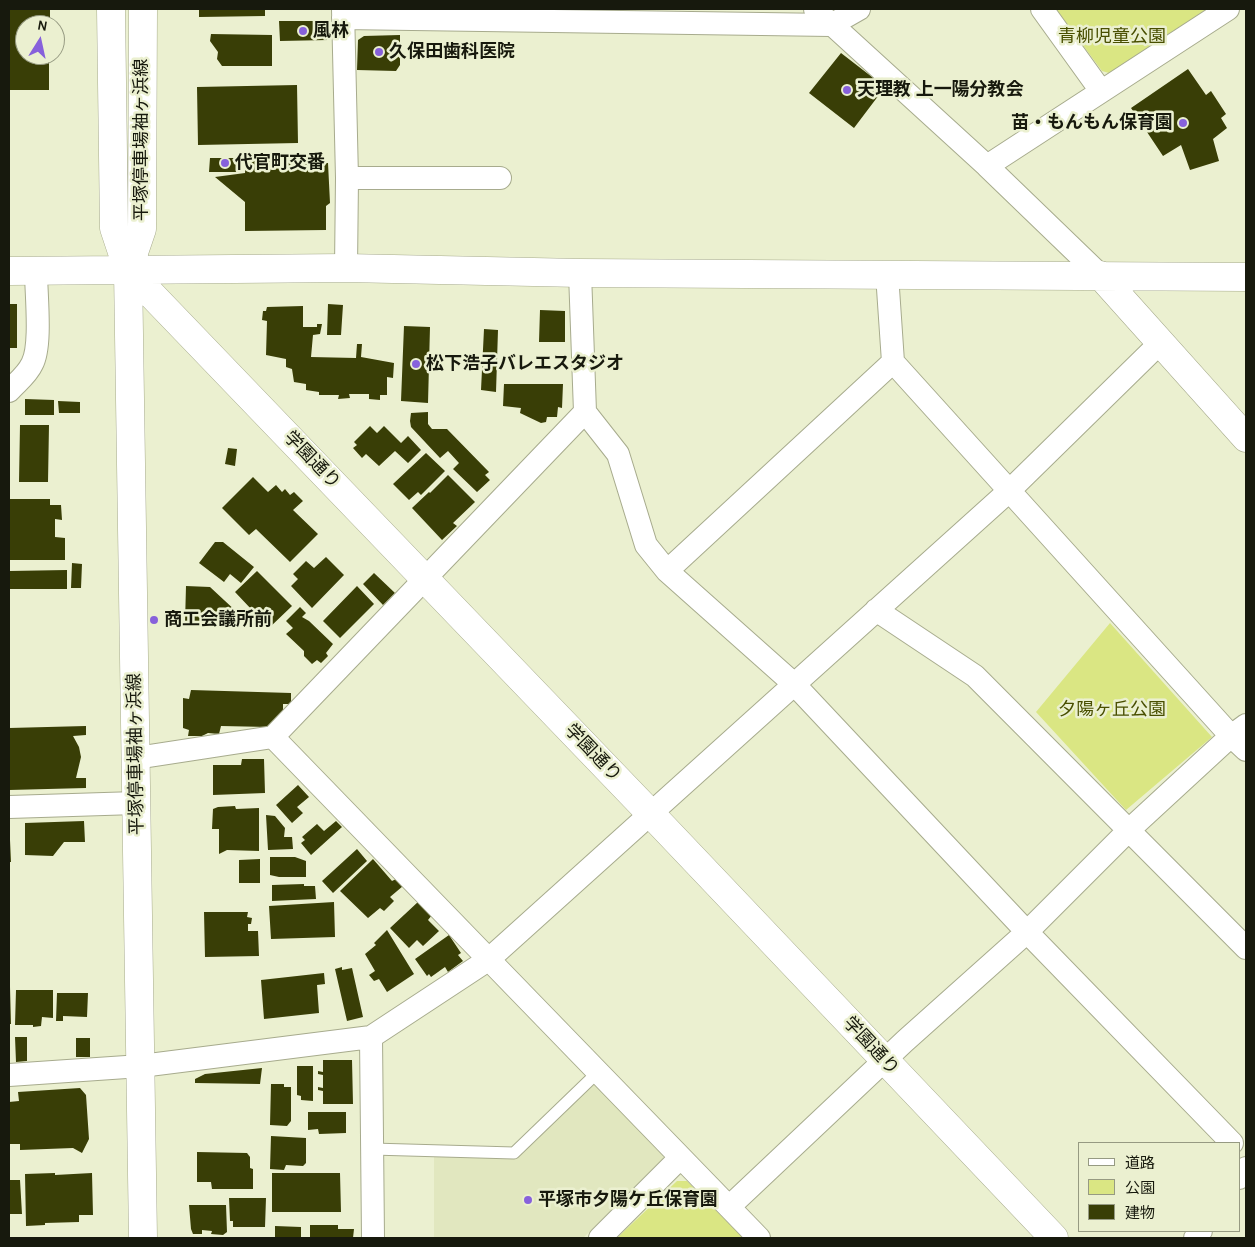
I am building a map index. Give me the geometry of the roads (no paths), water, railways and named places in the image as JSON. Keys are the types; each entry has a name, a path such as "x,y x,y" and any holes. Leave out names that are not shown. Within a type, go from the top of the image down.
{"street":[{"name":"平塚停車場袖ヶ浜線","path":"110,9 114,228 128,270 143,1238"},
{"name":"平塚停車場袖ヶ浜線","path":"128,270 142,229 143,9"},
{"path":"815,9 987,166 1100,276 1246,438"},
{"path":"346,268 347,178 343,13 831,25 859,9"},
{"path":"1042,9 1101,91"},
{"path":"987,166 1228,9"},
{"path":"347,178 500,178"},
{"path":"9,272 346,268 580,273 1246,277"},
{"name":"学園通り","path":"128,270 426,578 1054,1238"},
{"path":"9,390 24,376 33,363 37,346 36,271"},
{"path":"580,273 585,412 618,454 646,545 667,571 794,684 1027,932 1231,1142"},
{"path":"728,1208 885,1061 1027,932 1129,830 1241,737 1009,491 893,362 886,274"},
{"path":"9,1074 141,1066 371,1037 488,960 1009,491 1160,343"},
{"path":"667,571 893,362"},
{"path":"136,758 272,737 585,412"},
{"path":"876,610 975,676 1246,948"},
{"path":"272,737 759,1238"},
{"path":"9,807 136,803"},
{"path":"371,1037 373,1238"},
{"path":"600,1238 680,1158"}],"lane":[{"path":"372,1149 514,1153 598,1073"}],"place":[{"name":"風林","path":"303,31"},
{"name":"久保田歯科医院","path":"379,52"},
{"name":"天理教 上一陽分教会","path":"847,90"},
{"name":"苗・もんもん保育園","path":"1183,123"},
{"name":"代官町交番","path":"225,163"},
{"name":"松下浩子バレエスタジオ","path":"416,364"},
{"name":"商工会議所前","path":"154,620"},
{"name":"平塚市夕陽ケ丘保育園","path":"528,1200"}],"park label":[{"name":"青柳児童公園","path":"1112,37"},
{"name":"夕陽ヶ丘公園","path":"1112,710"}]}
